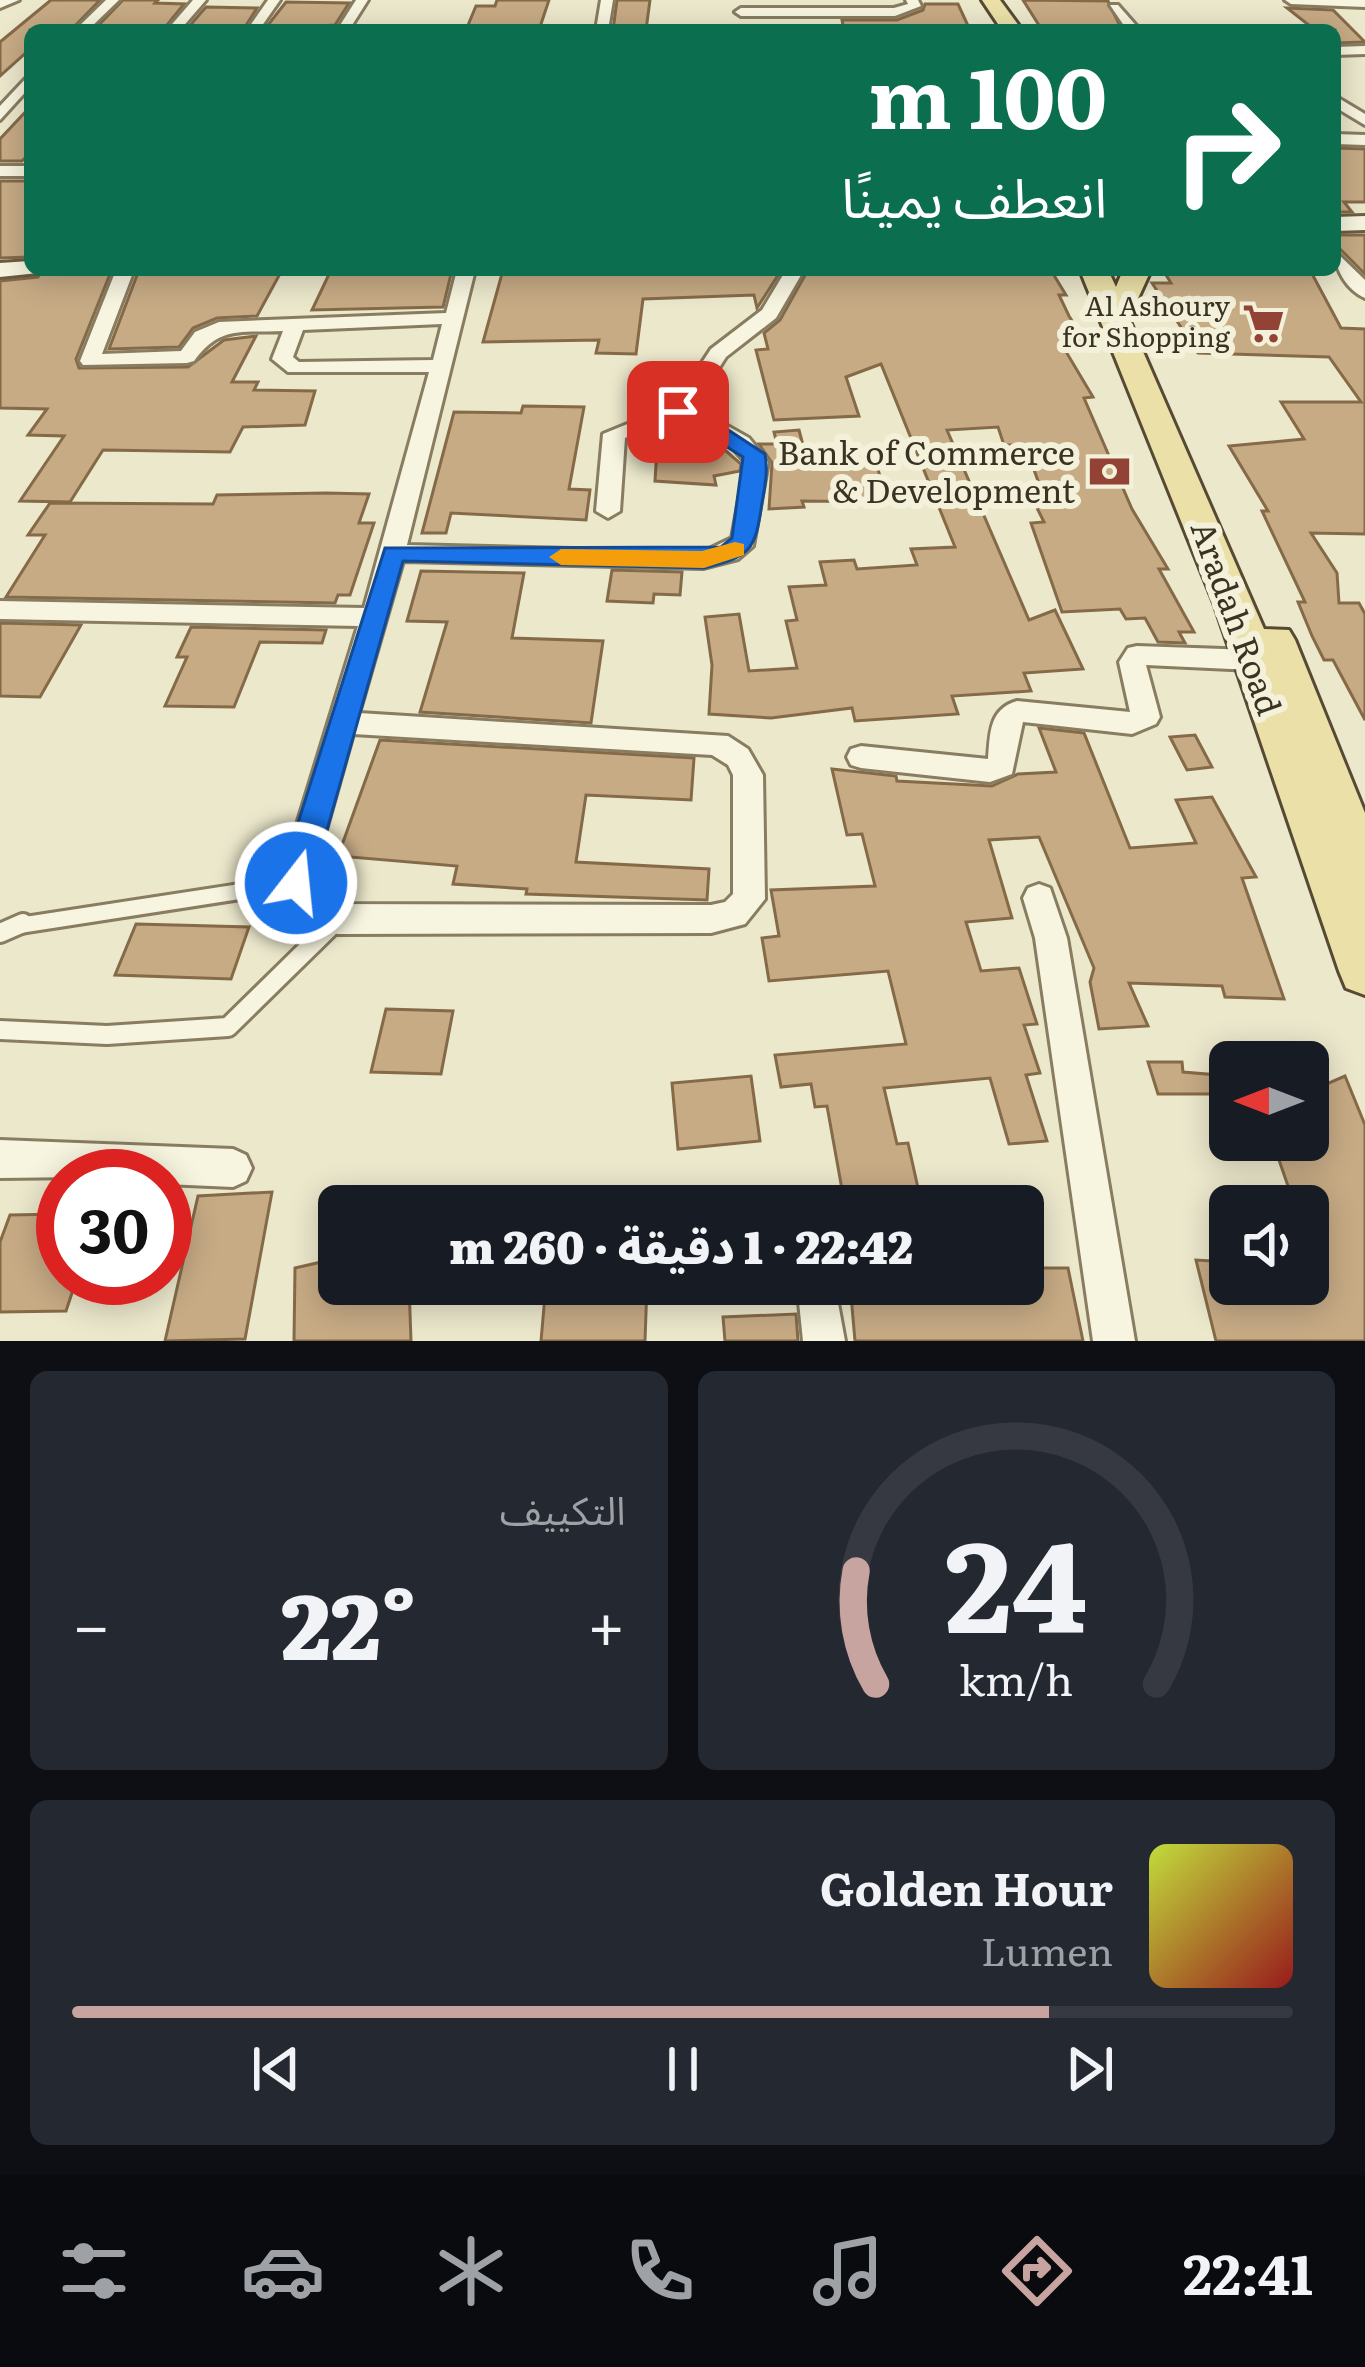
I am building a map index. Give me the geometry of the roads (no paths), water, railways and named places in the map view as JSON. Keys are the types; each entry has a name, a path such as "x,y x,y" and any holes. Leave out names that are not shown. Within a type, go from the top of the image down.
{"main road":[{"name":"Aradah Road","path":"1109,280 1234,602 1365,971"},
{"name":"Aradah Road","path":"1109,280 1261,605 1365,874"}],"street":[{"path":"0,4 13,0"},
{"path":"87,24 113,0"},
{"path":"178,24 200,0"},
{"path":"740,6 908,11 914,6 912,0"},
{"path":"1291,0 1365,3"},
{"path":"1114,8 1129,24"},
{"path":"3,109 24,85"},
{"path":"1341,263 1365,292"},
{"path":"123,276 90,361 187,357 212,329 453,318"},
{"path":"341,723 718,744 738,757 748,776 752,889 743,907 723,918 338,920 302,906 296,883 341,723 393,553 464,276"},
{"path":"608,511 614,434 682,409 718,352 769,314 791,276"},
{"path":"296,324 282,359 295,368 441,366"},
{"path":"393,553 704,560 729,554 744,541 757,462 741,443 682,409"},
{"path":"0,610 375,617"},
{"path":"861,757 990,771 1002,766 1005,723 1017,711 1132,723 1145,718 1132,662 1137,655 1252,660"},
{"path":"1040,898 1051,938 1114,1341"},
{"path":"0,1159 233,1168"}],"lane":[{"path":"0,933 30,920 296,883"},
{"path":"0,1030 107,1035 228,1027 338,920"}],"place":[{"name":"Al Ashoury for Shopping","path":"1264,323"},
{"name":"Bank of Commerce & Development","path":"1109,472"}]}
